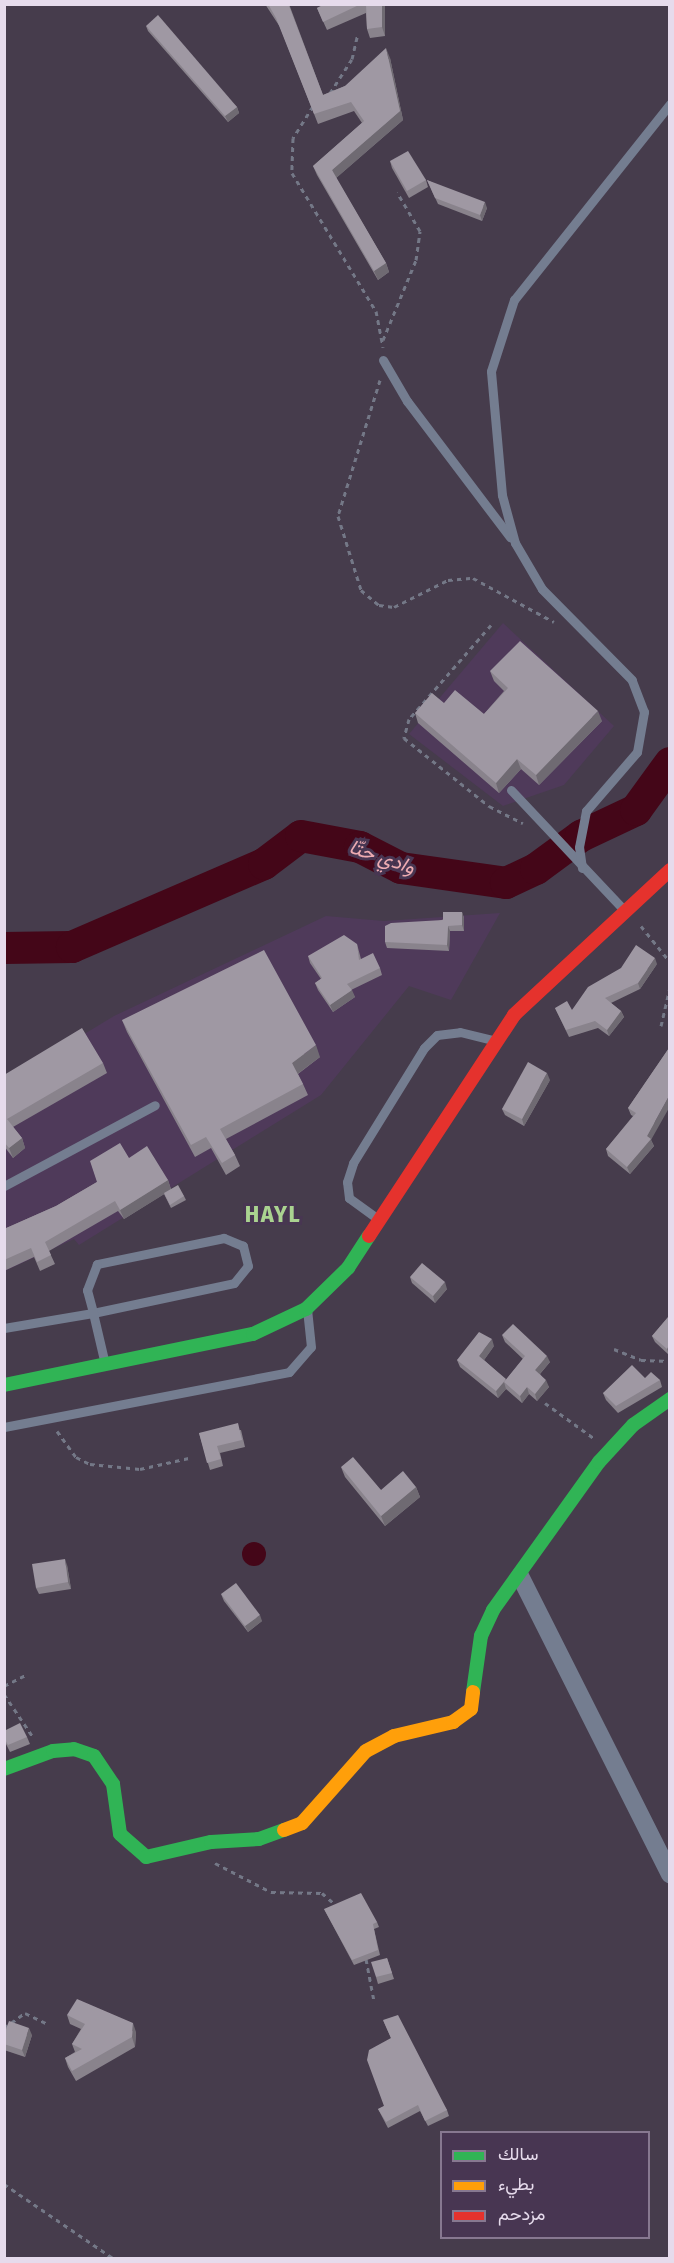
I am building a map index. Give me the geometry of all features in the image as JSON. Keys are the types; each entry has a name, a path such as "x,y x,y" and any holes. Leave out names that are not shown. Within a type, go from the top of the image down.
{"street":[{"path":"4,1385 106,1366 253,1334 306,1309 348,1268 493,1040 532,995 669,870"},
{"path":"4,1769 42,1753 74,1749 100,1762 113,1784 120,1834 146,1857 289,1830 314,1812 366,1751 394,1736 453,1722 471,1709 484,1629 614,1445 669,1399"},
{"path":"520,1576 669,1874"}],"lane":[{"path":"515,543 502,495 491,402 491,370 503,322 669,104"},
{"path":"383,360 407,401 515,543 542,589 632,680 644,712 637,752 592,800 581,836 582,868"},
{"path":"511,790 544,828 625,911"},
{"path":"380,1220 350,1198 347,1182 352,1163 424,1048 437,1035 460,1032 493,1040"},
{"path":"4,1186 155,1105"},
{"path":"4,1328 93,1313 234,1283 248,1266 246,1251 224,1238 104,1260 88,1276 93,1313 106,1366"},
{"path":"4,1426 289,1372 311,1347 306,1309"}],"path":[{"path":"383,340 416,260 420,231 397,192"},
{"path":"491,625 409,719 404,738 495,810 544,828"},
{"path":"625,911 669,962"},
{"path":"661,1026 669,987"},
{"path":"614,1349 641,1360 669,1361"},
{"path":"545,1403 576,1429 614,1445"},
{"path":"50,1418 69,1449 90,1464 140,1469 189,1458"},
{"path":"4,1686 26,1675"},
{"path":"4,1694 42,1753"},
{"path":"205,1860 250,1877 271,1892 322,1893 342,1915"},
{"path":"365,1954 374,2001"},
{"path":"4,2028 25,2013 48,2024"},
{"path":"4,2184 113,2259"}],"shaded area":[{"path":"503,623 614,726 564,785 503,806 409,734"},
{"path":"500,913 451,1000 409,986 321,1095 79,1245 74,1239 5,1271 5,1082 114,1016 326,916 384,921"},
{"path":"254,1542 259,1543 265,1549 265,1559 259,1565 254,1566 249,1565 243,1559 242,1554 243,1549 249,1543"}],"building":[{"path":"268,4 289,4 323,95 345,86 386,48 400,111 332,170 386,263 374,271 313,166 364,121 351,102 314,114 276,18"},
{"path":"325,4 361,4 323,22 317,8"},
{"path":"366,4 382,4 382,27 367,29"},
{"path":"158,15 237,107 225,116 146,26"},
{"path":"408,151 426,180 407,191 390,161"},
{"path":"427,180 485,202 480,215 435,198"},
{"path":"520,641 598,711 536,775 517,759 496,783 415,713 432,693 444,703 455,690 484,714 508,688 490,671"},
{"path":"443,912 462,912 462,925 448,926 447,945 385,942 385,926 391,923 443,920"},
{"path":"344,935 357,944 359,960 373,953 380,968 347,984 352,990 330,1005 315,983 322,978 308,956"},
{"path":"636,945 655,958 638,983 605,998 621,1011 607,1030 595,1021 566,1030 555,1008 567,1001 572,1010 588,987 621,968"},
{"path":"264,950 316,1045 292,1063 303,1084 220,1129 235,1155 222,1163 206,1137 191,1145 122,1020"},
{"path":"82,1028 103,1063 7,1119 22,1138 9,1148 4,1142 4,1075"},
{"path":"669,1048 669,1096 647,1136 651,1139 627,1167 606,1149 636,1113 628,1108"},
{"path":"528,1062 547,1073 522,1119 502,1109"},
{"path":"120,1143 129,1158 147,1146 168,1180 120,1210 115,1201 45,1242 51,1255 37,1262 31,1248 4,1260 4,1229 56,1206 97,1182 90,1161"},
{"path":"178,1185 184,1196 170,1205 164,1193"},
{"path":"422,1263 445,1282 433,1296 410,1277"},
{"path":"669,1316 669,1345 667,1349 652,1336"},
{"path":"513,1324 547,1356 535,1370 546,1380 535,1394 527,1387 520,1396 504,1382 525,1356 502,1335"},
{"path":"479,1332 492,1339 479,1356 506,1379 496,1391 457,1360"},
{"path":"632,1365 645,1378 651,1372 660,1380 616,1406 603,1393"},
{"path":"238,1423 242,1440 217,1446 221,1459 207,1463 199,1433"},
{"path":"353,1457 381,1490 403,1471 416,1487 381,1516 341,1467"},
{"path":"65,1559 68,1582 36,1588 32,1564"},
{"path":"236,1583 260,1615 245,1626 221,1594"},
{"path":"20,1723 27,1737 8,1745 4,1738 4,1731"},
{"path":"361,1893 377,1922 373,1924 378,1950 352,1960 324,1909"},
{"path":"387,1958 392,1973 376,1977 371,1962"},
{"path":"77,1999 133,2023 132,2037 72,2071 65,2058 82,2049 72,2044 85,2024 67,2015"},
{"path":"398,2015 447,2110 425,2121 418,2105 386,2122 378,2109 384,2106 367,2060 369,2050 391,2038 383,2020"},
{"path":"9,2021 29,2028 22,2050 4,2044 4,2034"}],"waterway":[{"name":"وادي حتّا","path":"4,948 72,947 264,864 301,836 360,847 401,868 506,883 536,869 581,836 636,810 670,763"}],"traffic: fast":[{"path":"4,1385 253,1334 306,1309 348,1268 369,1236"},
{"path":"473,1692 481,1636 493,1610 599,1462 633,1425 670,1399"},
{"path":"4,1769 53,1751 74,1749 94,1756 113,1784 120,1834 146,1857 211,1842 259,1839 284,1830"}],"traffic: slow":[{"path":"284,1830 302,1823 366,1751 394,1736 453,1722 471,1709 473,1692"}],"traffic: jam":[{"path":"369,1236 514,1015 670,870"}],"district":[{"name":"HAYL","path":"273,1215"}]}
